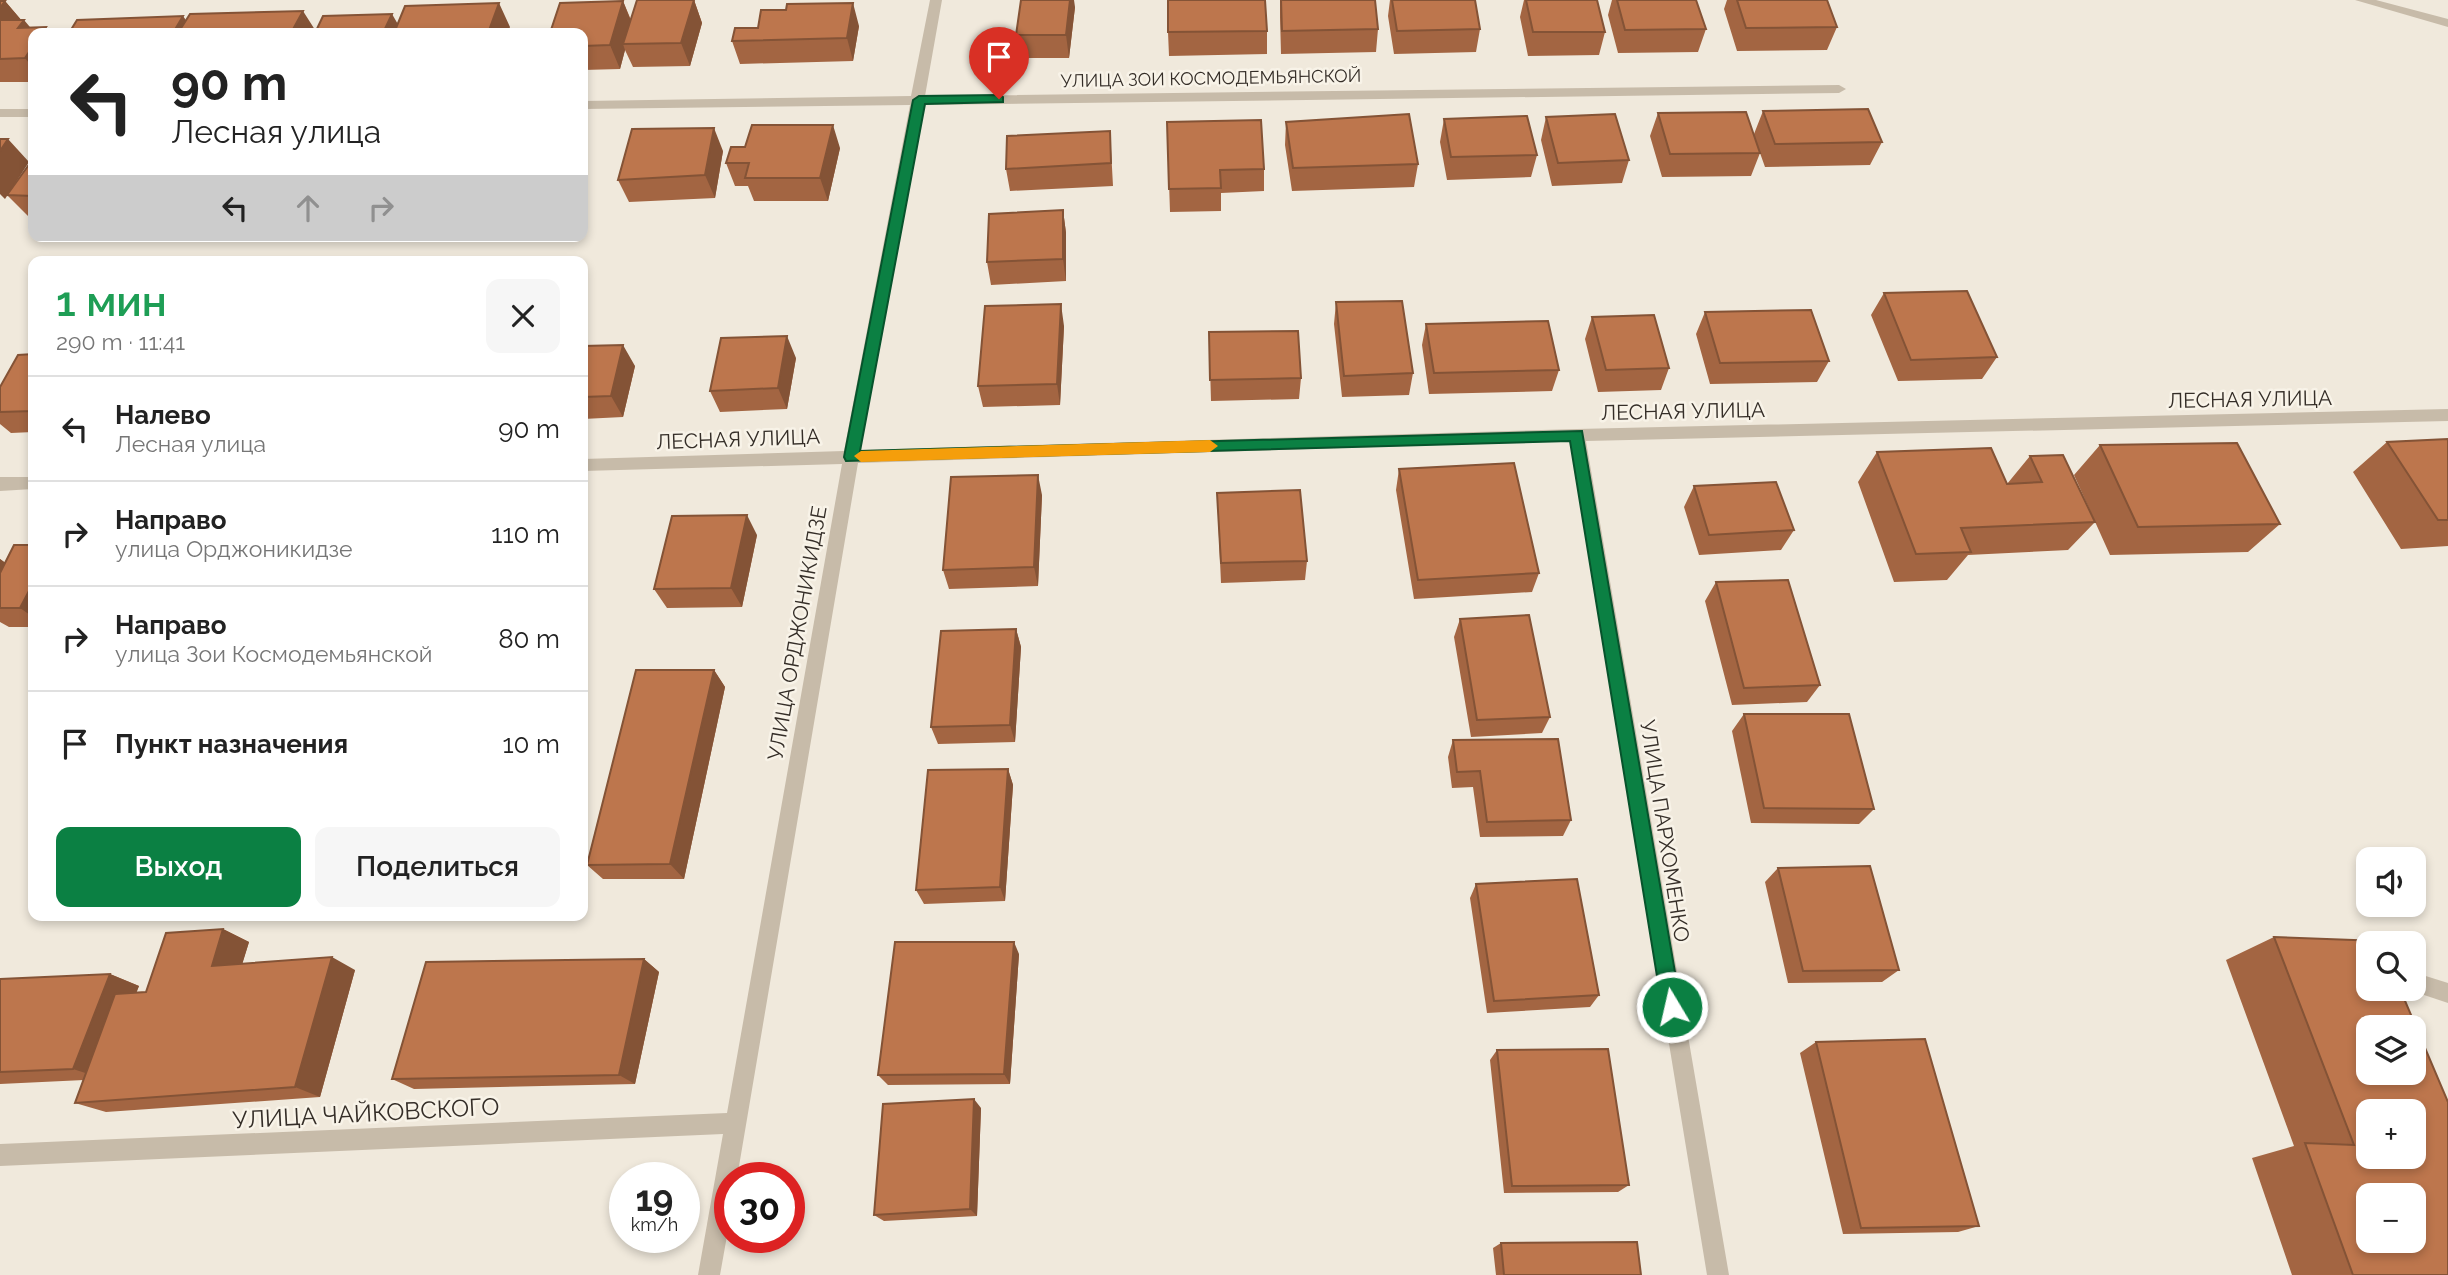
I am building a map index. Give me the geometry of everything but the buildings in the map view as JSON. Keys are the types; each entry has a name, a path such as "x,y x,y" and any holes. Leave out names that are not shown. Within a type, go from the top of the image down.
{"street":[{"name":"УЛИЦА ОРДЖОНИКИДЗЕ","path":"709,1275 851,457 936,0"},
{"path":"2361,0 2448,23"},
{"name":"УЛИЦА ЗОИ КОСМОДЕМЬЯНСКОЙ","path":"588,105 1839,89"},
{"path":"0,113 28,113"},
{"name":"ЛЕСНАЯ УЛИЦА","path":"588,465 1577,435 2448,415"},
{"name":"УЛИЦА ПАРХОМЕНКО","path":"1577,435 1718,1275"},
{"path":"0,484 28,483"},
{"path":"2426,986 2448,993"},
{"name":"УЛИЦА ЧАЙКОВСКОГО","path":"0,1156 734,1123"}],"slow traffic":[{"path":"861,456 1210,446"}],"route":[{"path":"999,99 919,100 851,457 1577,435 1672,1007"}]}
